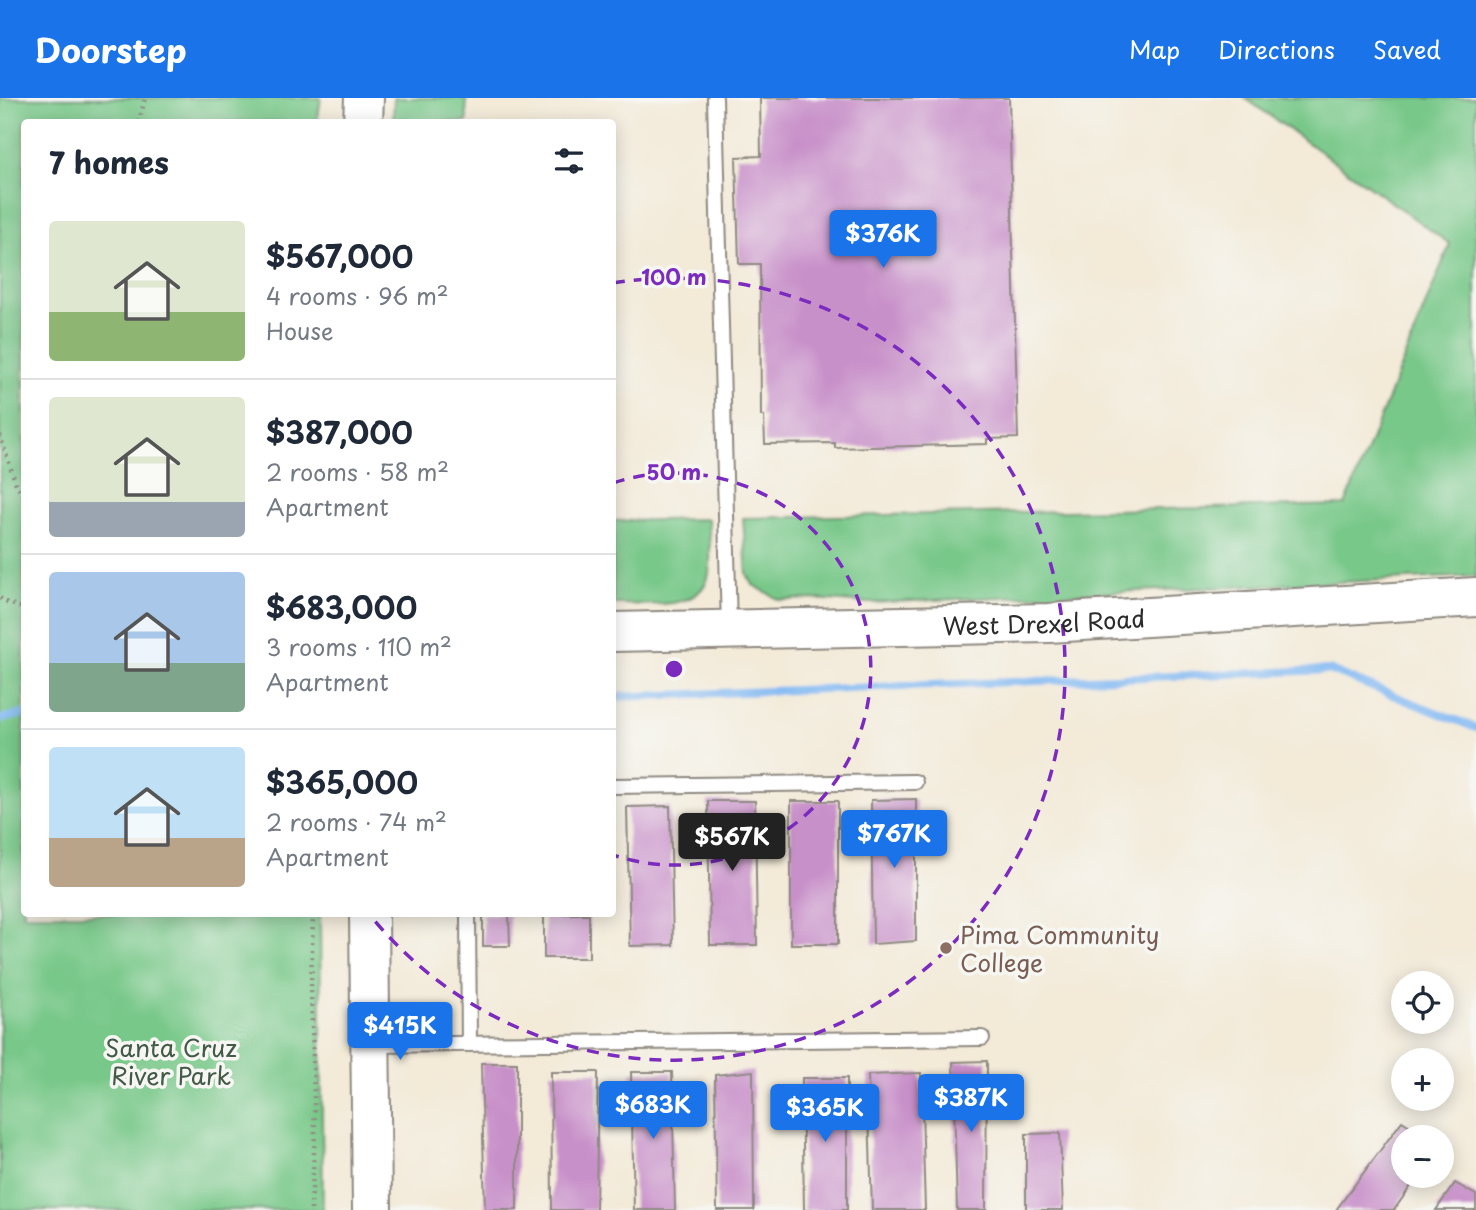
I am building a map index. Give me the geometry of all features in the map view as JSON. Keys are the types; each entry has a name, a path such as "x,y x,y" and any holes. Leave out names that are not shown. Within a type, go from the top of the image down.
{"street":[{"path":"363,119 364,98"},
{"name":"West Drexel Road","path":"616,632 1061,623 1476,597"},
{"path":"369,917 372,1210"}],"lane":[{"path":"715,98 729,630"},
{"path":"616,786 915,782"},
{"path":"468,917 469,1044"},
{"path":"370,1045 982,1038"}],"path":[{"path":"140,119 145,98"},
{"path":"0,435 17,487 21,492"},
{"path":"0,598 21,607"},
{"path":"311,1210 315,1134 311,990 313,917"}],"green space":[{"name":"Santa Cruz River Park","path":"0,98 321,98 318,119 21,119 21,917 320,917 323,1210 0,1210"},
{"path":"394,98 466,98 467,119 393,119"},
{"path":"1245,98 1476,98 1476,576 869,603 814,599 780,600 753,585 747,574 743,518 1345,505 1450,244"},
{"path":"708,519 709,574 703,587 682,601 668,604 616,604 616,521"}],"building":[{"path":"760,98 1009,98 1018,438 987,439 987,444 835,448 835,443 765,444 764,416 761,416 760,264 739,264 736,157 761,156"},
{"path":"916,799 916,941 873,944 871,800"},
{"path":"708,801 755,801 757,945 710,945"},
{"path":"791,801 838,801 838,944 791,944"},
{"path":"670,806 673,945 630,946 627,807"},
{"path":"483,917 509,917 510,946 483,946"},
{"path":"544,917 589,917 589,958 544,958"},
{"path":"987,1061 986,1210 957,1210 953,1062"},
{"path":"481,1063 517,1063 517,1210 485,1210"},
{"path":"753,1071 754,1210 717,1210 715,1075"},
{"path":"551,1072 598,1072 596,1210 552,1210"},
{"path":"631,1072 672,1072 675,1210 634,1210"},
{"path":"921,1073 925,1210 872,1210 868,1075"},
{"path":"802,1078 847,1078 847,1210 804,1210"},
{"path":"1060,1133 1063,1210 1026,1210 1026,1134"},
{"path":"1391,1136 1391,1188 1410,1188 1394,1210 1336,1210"},
{"path":"1454,1184 1476,1195 1476,1210 1436,1210"}],"waterway":[{"path":"616,697 1329,670 1476,728"},
{"path":"0,719 21,715"}],"place":[{"name":"Pima Community College","path":"946,948"}]}
